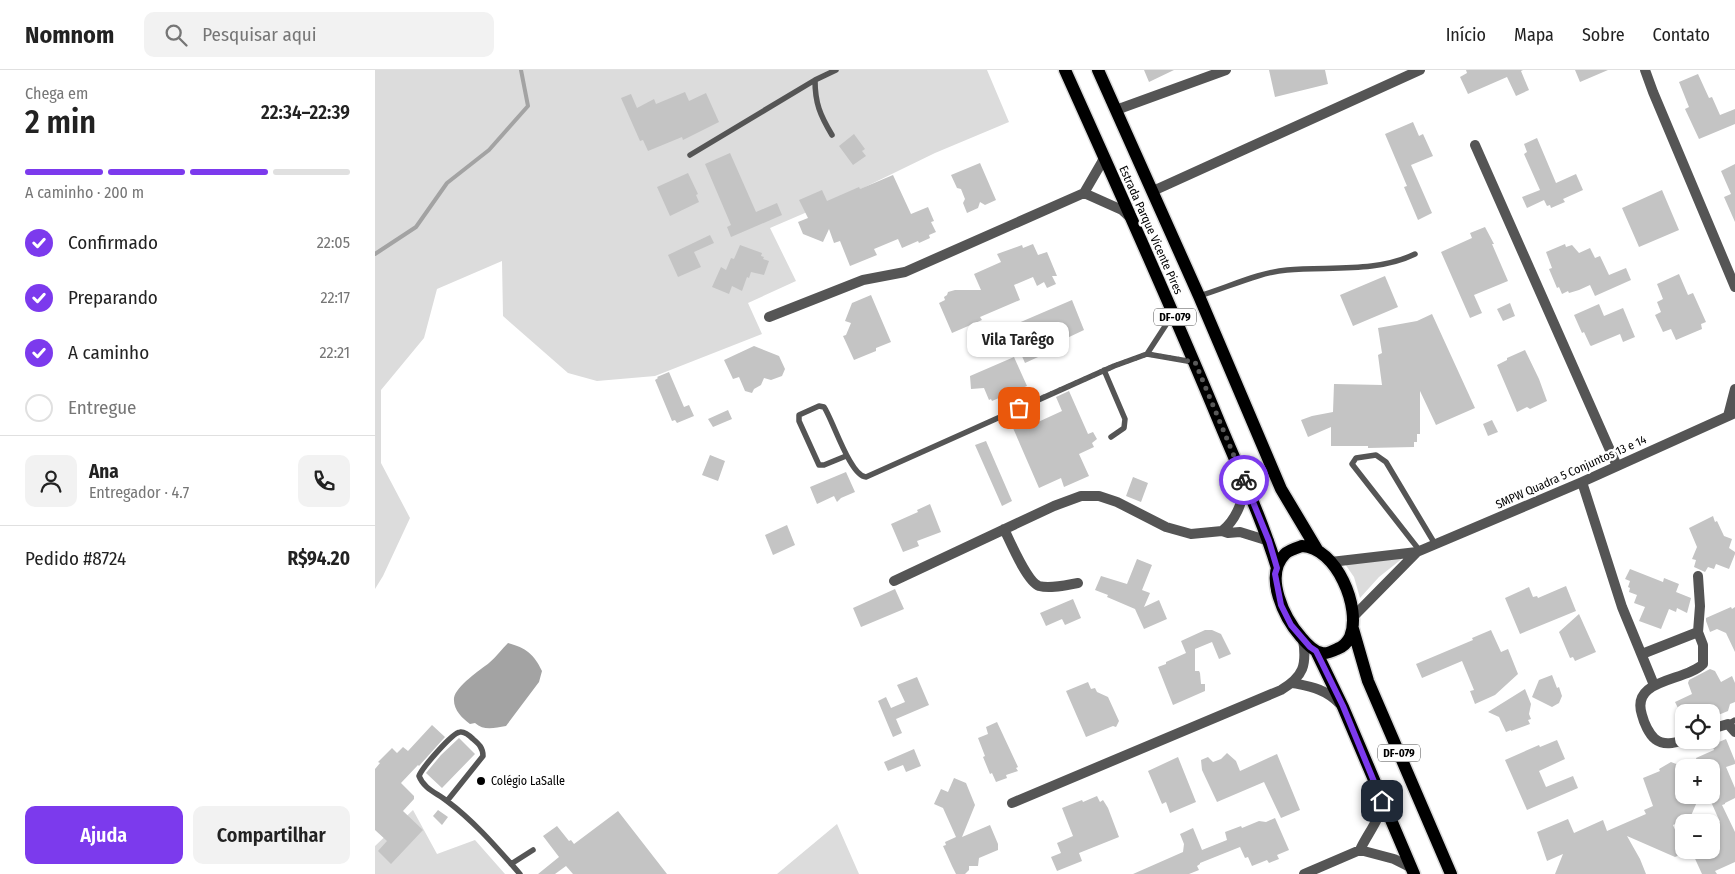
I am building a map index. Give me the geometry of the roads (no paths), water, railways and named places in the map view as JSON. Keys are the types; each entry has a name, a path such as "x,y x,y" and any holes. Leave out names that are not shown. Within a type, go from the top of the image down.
{"main road":[{"name":"Estrada Parque Vicente Pires","path":"1065,70 1195,362 1269,541 1277,568"},
{"name":"Estrada Parque Vicente Pires","path":"1098,70 1199,296 1281,489 1318,551"},
{"path":"1277,568 1284,555 1292,549 1309,546 1318,551"},
{"name":"DF-079","path":"1318,551 1331,562 1345,584 1368,681 1451,874"},
{"name":"DF-079","path":"1277,568 1275,574 1281,605 1291,625 1310,647 1316,651 1343,706 1412,870"},
{"path":"1316,651 1322,653 1342,647 1348,642 1353,623"}],"street":[{"path":"1116,110 1226,70"},
{"path":"1153,192 1420,70"},
{"path":"1645,70 1735,287"},
{"path":"1390,71 1392,82"},
{"path":"1475,146 1617,466"},
{"path":"769,317 863,280 905,272 1084,193 1104,156"},
{"path":"1084,193 1122,210 1131,219"},
{"path":"1731,415 1735,389"},
{"name":"SMPW Quadra 5 Conjuntos 13 e 14","path":"1331,562 1418,551 1582,482 1731,415"},
{"path":"1582,482 1622,607 1655,685"},
{"path":"1222,532 1234,518 1242,501 1246,486"},
{"path":"894,581 1067,500 1088,495 1099,496 1117,502 1166,526 1191,534 1222,532 1228,534 1240,532 1269,541"},
{"path":"1004,529 1035,584 1052,586 1078,583"},
{"name":"SMPW Quadra 5 Conjuntos 13 e 14","path":"1353,623 1371,597 1391,580 1418,551"},
{"path":"1675,742 1665,744 1658,742 1652,736 1642,717 1641,699 1655,685 1688,674 1703,664 1703,645 1698,632 1698,576"},
{"path":"1642,654 1698,632"},
{"path":"1012,803 1281,690 1293,683 1299,675 1306,656 1303,639"},
{"path":"1293,683 1313,687 1330,694 1343,706"},
{"path":"1731,722 1735,732"},
{"path":"1360,850 1367,833 1379,817 1382,801"},
{"path":"1304,874 1360,850 1394,859 1412,870"}],"lane":[{"path":"690,155 815,80 836,70"},
{"path":"815,80 815,98 820,116 832,135"},
{"path":"1199,296 1267,273 1286,270 1387,264 1415,254"},
{"path":"1147,354 1173,313"},
{"path":"846,456 824,465 819,465 799,421 799,415 819,406 824,407 846,456 859,474 866,477 1103,370 1147,354 1195,362"},
{"path":"1103,370 1125,419 1124,428 1111,436"},
{"path":"1418,551 1352,464 1356,458 1376,455 1387,462 1435,544"},
{"path":"447,801 483,756 483,750 480,745 465,733 460,732 453,735 422,768 419,776 421,782 473,822 520,874"},
{"path":"511,864 533,850"}],"waterway":[{"path":"375,254 416,227 447,183 489,150 528,106 521,70"}],"place":[{"name":"Vila Tarêgo","path":"1019,408"},
{"name":"Colégio LaSalle","path":"481,781"}]}
